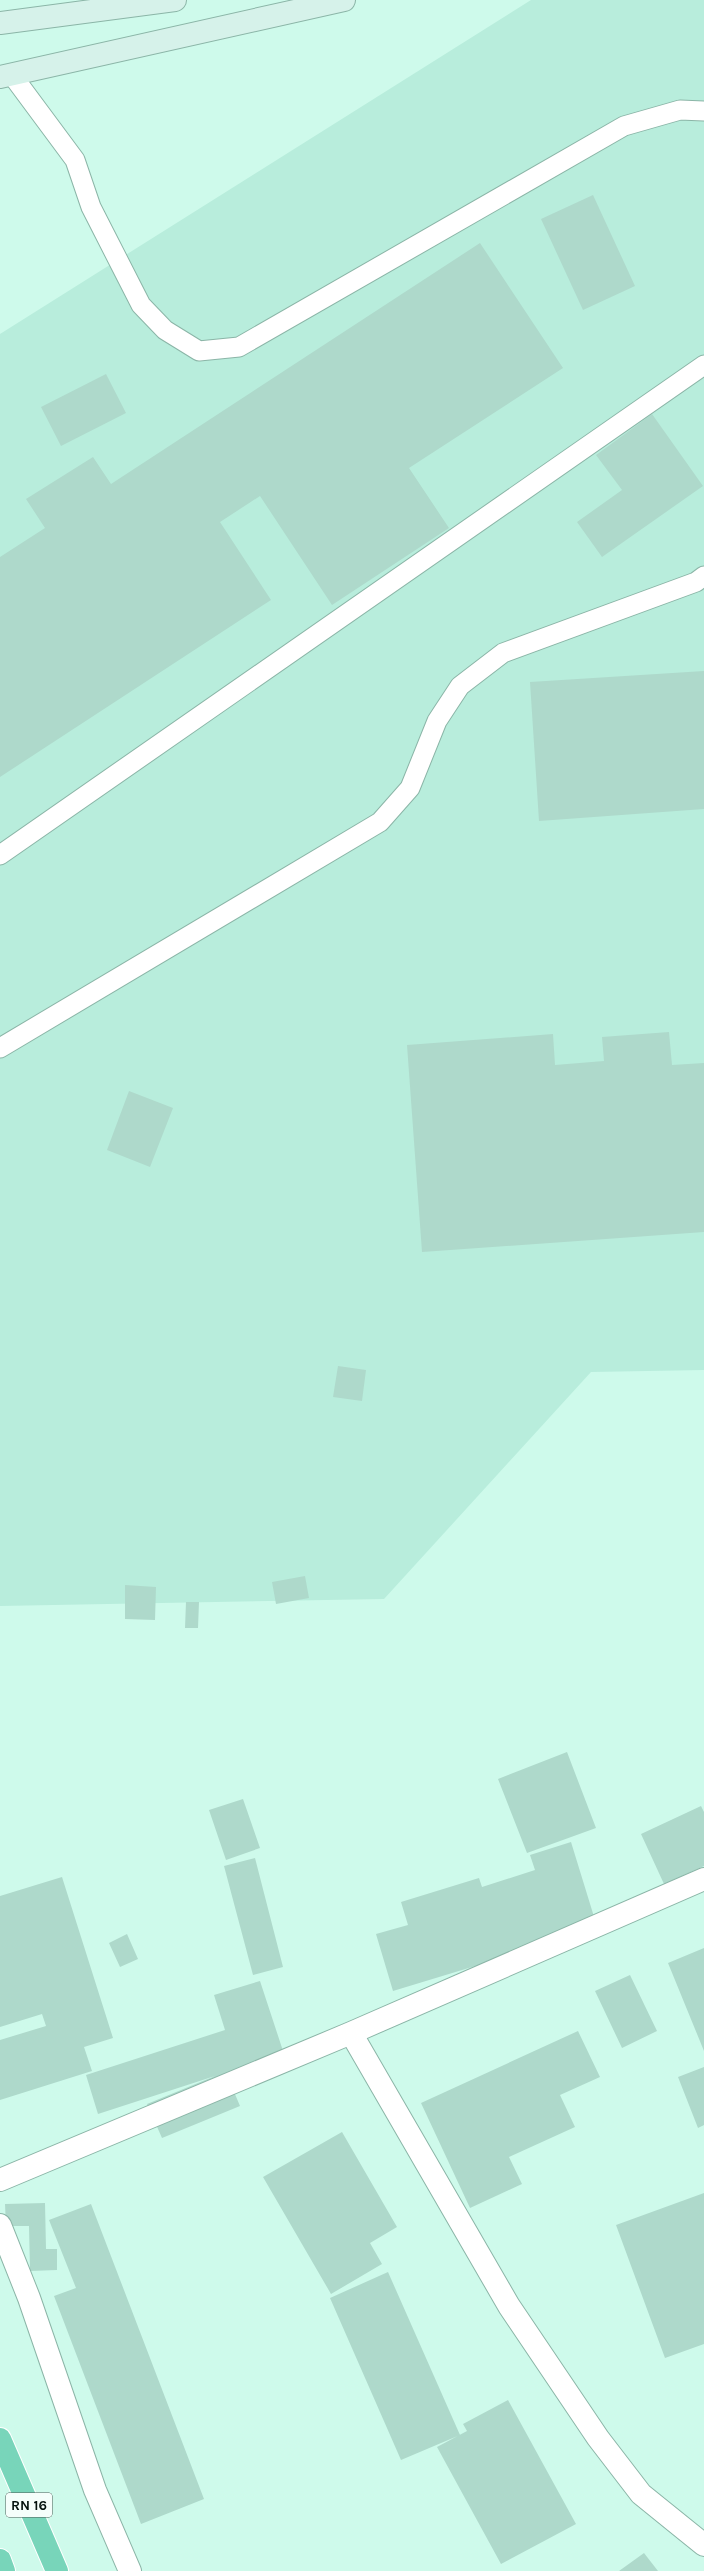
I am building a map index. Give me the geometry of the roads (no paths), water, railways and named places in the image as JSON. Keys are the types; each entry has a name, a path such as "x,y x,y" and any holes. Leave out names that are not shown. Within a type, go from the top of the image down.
{"highway":[{"name":"RN 16","path":"0,2440 57,2571"},
{"path":"0,2560 4,2571"}],"street":[{"path":"0,23 175,0"},
{"path":"6,76 344,0"},
{"path":"0,2180 351,2033 704,1879"},
{"path":"351,2033 509,2306 598,2438 641,2494 704,2545"},
{"path":"0,2226 29,2298 95,2490 130,2571"}],"lane":[{"path":"6,76 75,160 91,207 141,305 165,330 199,351 239,347 624,126 680,110 704,111"},
{"path":"0,855 704,365"},
{"path":"0,1048 380,822 410,788 437,721 460,686 503,653 696,582 704,576"}]}
